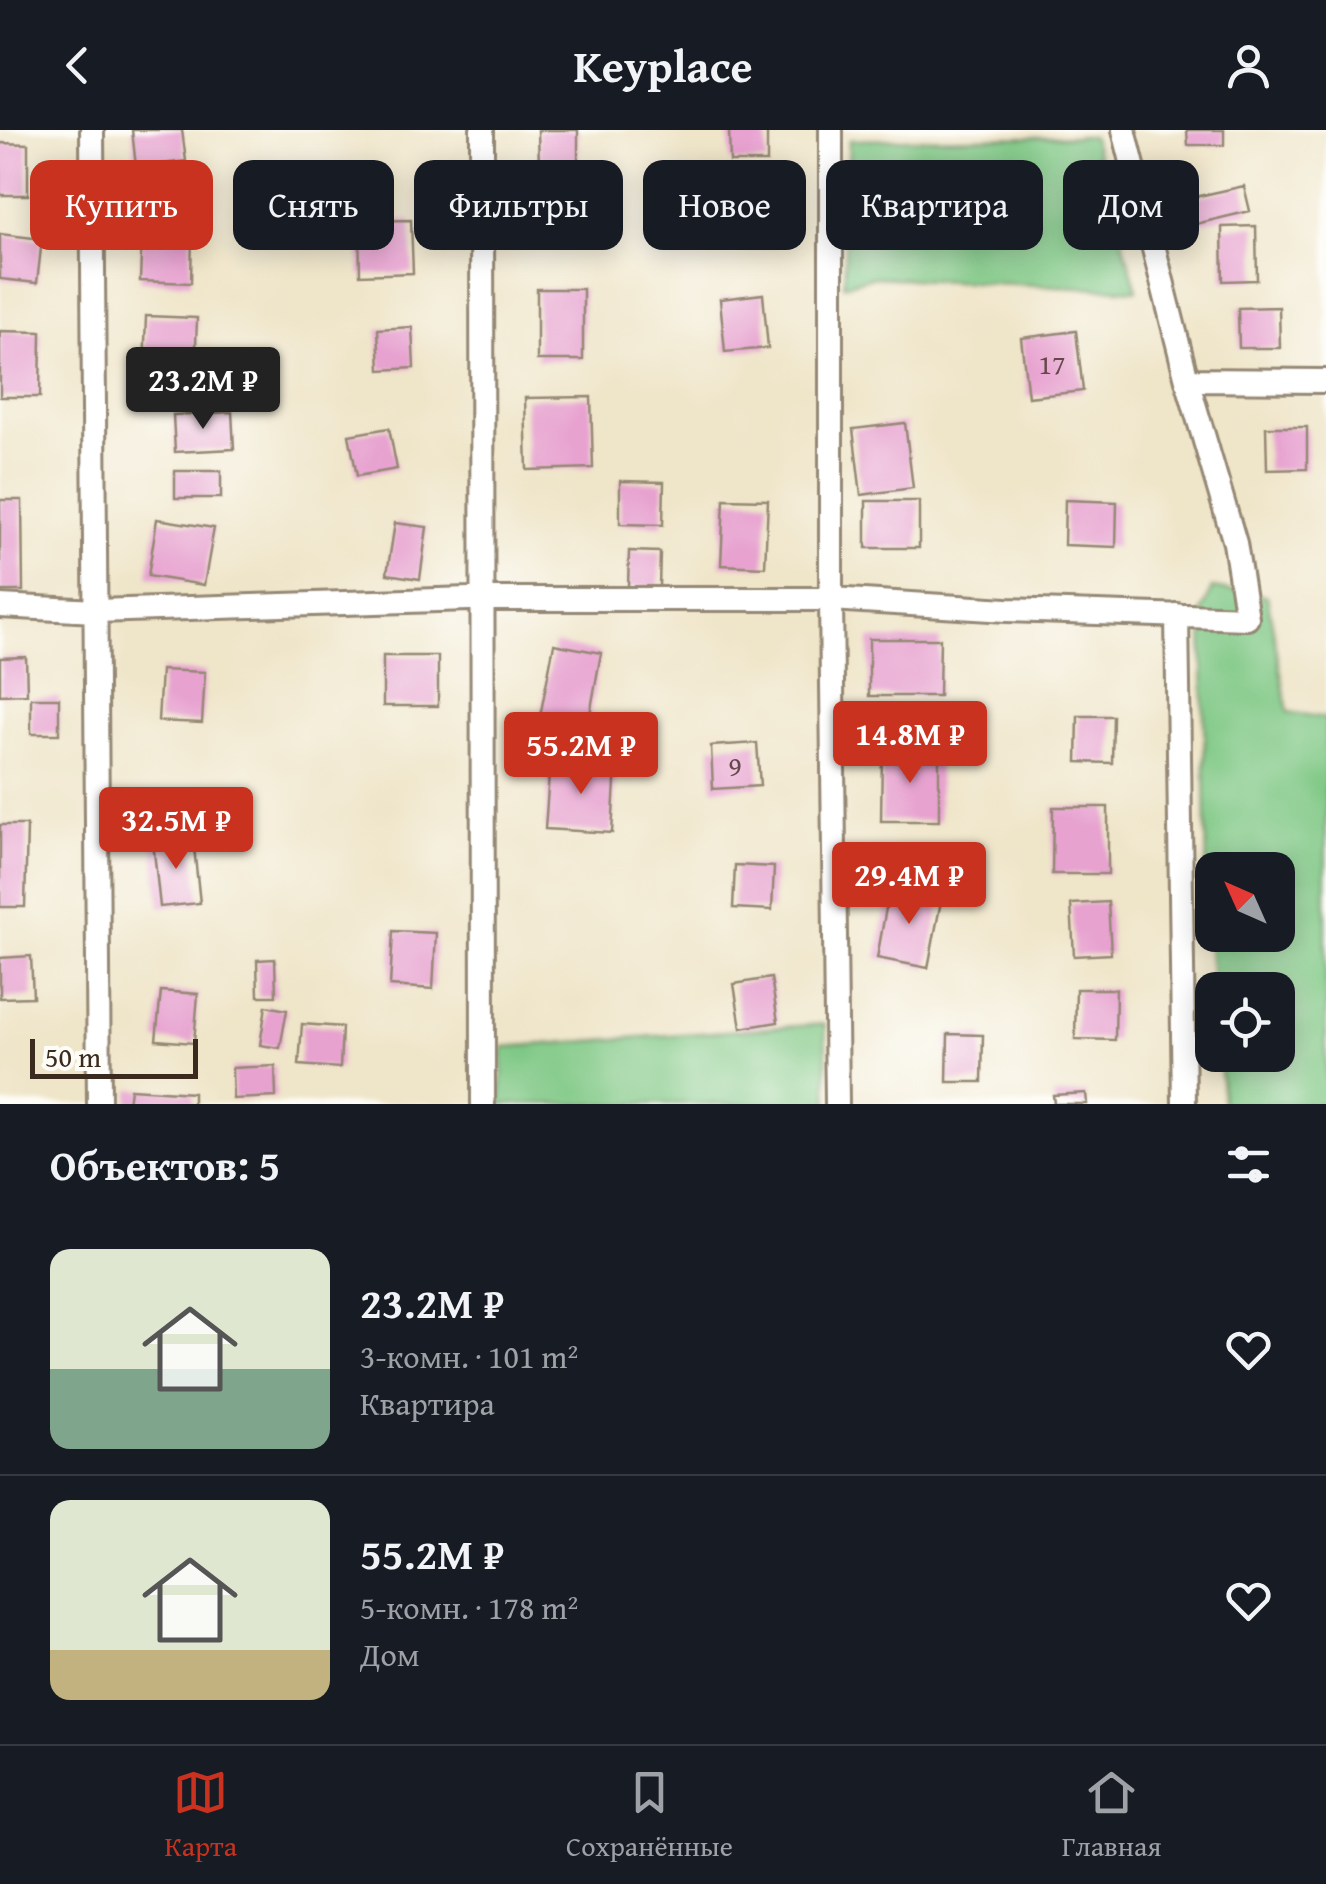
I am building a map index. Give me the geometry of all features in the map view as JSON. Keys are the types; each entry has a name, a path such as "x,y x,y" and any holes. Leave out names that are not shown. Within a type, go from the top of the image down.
{"street":[{"path":"92,130 99,1104"},
{"path":"482,130 483,1104"},
{"path":"831,130 837,1104"},
{"path":"0,606 96,612 482,600 831,599 1248,618 1235,543 1187,380 1124,130"},
{"path":"1187,380 1326,381"},
{"path":"1177,616 1184,1104"}],"green space":[{"path":"1092,136 1099,160 1063,160 1063,250 1125,250 1137,290 872,277 844,285 845,250 1043,250 1043,160 848,160 849,140"},
{"path":"1212,588 1267,596 1288,712 1326,718 1326,1104 1223,1104 1220,1072 1295,1072 1295,972 1211,972 1209,952 1295,952 1295,852 1206,852 1202,612"},
{"path":"825,1024 828,1104 501,1104 503,1047"}],"building":[{"path":"132,130 182,130 186,160 135,160"},
{"path":"538,130 578,130 578,160 539,160"},
{"path":"729,130 767,130 767,160 730,160"},
{"path":"1187,130 1224,130 1224,145 1188,145"},
{"path":"0,143 28,144 28,195 0,195"},
{"path":"1244,186 1250,211 1199,223 1199,196"},
{"path":"394,220 411,220 413,273 360,275 360,250 394,250"},
{"path":"1256,226 1257,280 1223,281 1222,227"},
{"path":"0,234 30,238 30,250 41,250 37,283 0,279"},
{"path":"141,250 192,250 191,283 140,281"},
{"path":"537,289 583,289 583,360 537,360"},
{"path":"763,294 768,348 725,352 720,299"},
{"path":"1279,307 1280,348 1239,348 1238,308"},
{"path":"146,316 197,318 195,372 144,370"},
{"path":"412,327 414,368 380,370 378,329"},
{"path":"0,331 41,332 40,397 0,397"},
{"path":"1076,331 1083,391 1028,397 1021,338"},
{"path":"591,397 593,468 527,470 525,398"},
{"path":"232,412 234,449 175,452 173,415"},
{"path":"905,423 913,488 861,495 853,429"},
{"path":"1266,427 1307,427 1307,469 1267,470"},
{"path":"389,428 397,469 357,476 349,435"},
{"path":"175,471 221,471 221,498 175,498"},
{"path":"620,481 664,482 663,525 620,524"},
{"path":"724,499 768,500 765,567 721,565"},
{"path":"0,500 22,500 23,591 0,591"},
{"path":"1065,500 1117,502 1116,547 1064,545"},
{"path":"866,501 919,501 919,548 866,548"},
{"path":"157,519 214,528 204,585 148,576"},
{"path":"395,523 427,527 420,579 387,574"},
{"path":"629,551 660,552 659,587 628,587"},
{"path":"869,639 940,639 939,696 869,696"},
{"path":"554,644 601,653 587,731 539,722"},
{"path":"383,656 438,656 438,706 383,706"},
{"path":"26,657 27,694 0,695 0,658"},
{"path":"161,670 205,672 202,723 158,721"},
{"path":"31,698 59,698 59,734 31,734"},
{"path":"1078,716 1113,716 1112,763 1077,762"},
{"path":"757,743 760,786 713,789 711,746"},
{"path":"882,751 939,751 939,821 881,821"},
{"path":"550,760 616,764 612,833 545,829"},
{"path":"1053,807 1108,807 1108,874 1052,874"},
{"path":"0,825 27,825 25,907 0,907"},
{"path":"193,838 200,903 160,907 153,842"},
{"path":"735,865 774,867 772,910 733,908"},
{"path":"890,886 942,896 928,968 877,958"},
{"path":"1108,902 1111,954 1074,956 1071,904"},
{"path":"393,931 436,933 433,989 390,986"},
{"path":"31,956 33,997 0,998 0,958"},
{"path":"275,959 276,996 258,996 257,960"},
{"path":"771,978 778,1022 741,1028 734,984"},
{"path":"1076,989 1116,989 1115,1040 1075,1039"},
{"path":"161,991 198,994 194,1043 156,1040"},
{"path":"266,1006 287,1010 280,1048 260,1045"},
{"path":"302,1024 342,1027 340,1068 299,1065"},
{"path":"948,1034 983,1035 982,1082 947,1082"},
{"path":"275,1066 276,1097 233,1099 232,1068"},
{"path":"130,1089 193,1093 193,1104 128,1104"},
{"path":"1086,1093 1087,1104 1054,1104 1053,1095"}]}
